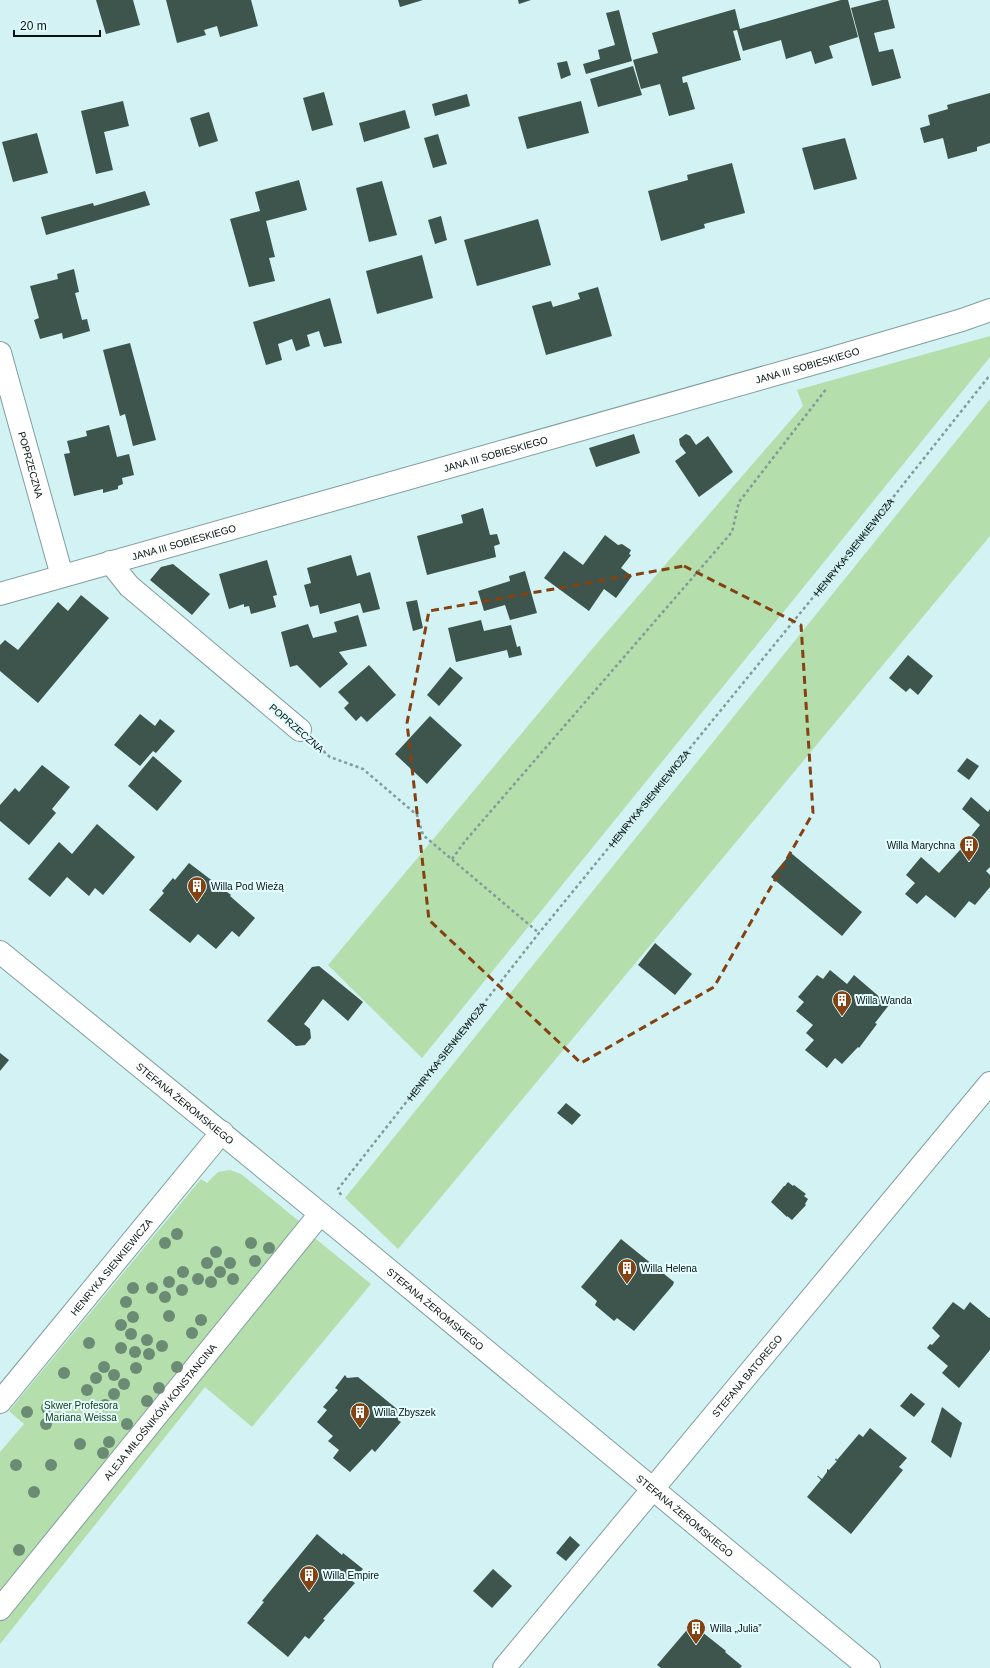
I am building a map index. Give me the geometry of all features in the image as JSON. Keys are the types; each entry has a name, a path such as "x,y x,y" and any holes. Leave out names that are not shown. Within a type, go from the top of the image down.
{"street":[{"name":"JANA III SOBIESKIEGO","path":"0,594 826,360 962,320 990,310"},
{"name":"POPRZECZNA","path":"0,353 62,576"},
{"name":"POPRZECZNA","path":"110,562 130,586 300,730"},
{"name":"STEFANA ŻEROMSKIEGO","path":"0,952 222,1132 868,1668"},
{"name":"STEFANA BATOREGO","path":"504,1668 990,1083"},
{"name":"HENRYKA SIENKIEWICZA","path":"0,1402 222,1132"},
{"name":"ALEJA MIŁOŚNIKÓW KONSTANCINA","path":"0,1609 320,1214"}],"path":[{"name":"HENRYKA SIENKIEWICZA","path":"344,1233 346,1208 338,1189 539,933 832,574 990,375"},
{"path":"452,859 471,834 732,532 739,502 830,384"},
{"name":"POPRZECZNA","path":"300,730 330,757 363,769 417,815 423,835 539,933"}],"highlighted area":[{"path":"684,566 801,625 813,813 714,987 581,1063 429,920 407,723 429,611"}],"green space":[{"path":"990,336 990,357 422,1058 328,965 593,648 803,406 797,390"},
{"path":"990,399 990,536 398,1249 345,1198"},
{"name":"Skwer Profesora Mariana Weissa","path":"230,1170 241,1174 300,1222 0,1599 0,1452 24,1424 9,1411 201,1179 207,1183 218,1172"},
{"path":"311,1235 371,1284 252,1427 205,1387 0,1644 0,1620"}],"building":[{"path":"96,0 133,0 140,25 106,34"},
{"path":"166,0 251,0 258,26 220,37 217,26 204,30 206,35 177,43"},
{"path":"398,0 423,0 400,7"},
{"path":"518,0 531,0 519,4"},
{"path":"841,0 848,0 858,37 829,46 833,58 815,64 811,51 786,59 781,40 743,51 737,30 733,31 741,60 682,77 683,83 687,82 695,109 669,116 660,84 641,89 633,60 658,53 652,33 735,9 740,29"},
{"path":"882,0 888,0 895,28 874,33 879,52 893,49 901,78 872,86 851,8"},
{"path":"619,10 632,61 586,74 583,64 600,59 598,50 615,45 606,13"},
{"path":"567,61 571,75 561,79 557,63"},
{"path":"633,66 642,95 598,107 590,79"},
{"path":"324,92 333,125 312,131 303,98"},
{"path":"990,93 990,143 977,147 977,151 948,159 943,138 924,143 920,128 930,125 928,115 948,109 947,105"},
{"path":"467,94 470,106 435,116 432,104"},
{"path":"123,101 129,126 104,132 113,170 96,174 81,111"},
{"path":"581,101 589,133 527,149 518,117"},
{"path":"405,110 410,128 364,142 359,123"},
{"path":"209,112 218,141 199,147 190,118"},
{"path":"37,133 48,173 13,182 2,142"},
{"path":"438,134 447,164 433,168 424,138"},
{"path":"845,138 857,179 814,190 802,148"},
{"path":"732,163 745,213 704,224 705,228 661,241 648,191 688,180 687,175"},
{"path":"299,180 307,210 266,221 275,257 269,258 275,281 249,287 230,219 260,211 255,192"},
{"path":"382,181 397,235 369,242 356,188"},
{"path":"145,191 150,205 46,235 41,217 93,203 94,206"},
{"path":"441,216 447,240 435,244 428,220"},
{"path":"538,219 551,265 477,286 464,240"},
{"path":"422,255 433,298 377,314 366,271"},
{"path":"74,269 79,292 75,293 82,320 87,319 90,331 63,339 62,333 40,339 34,320 39,318 30,286 58,279 57,274"},
{"path":"598,287 612,336 546,355 532,306 551,301 553,307 580,299 578,293"},
{"path":"330,298 342,343 324,347 319,331 307,335 310,346 296,351 292,339 278,344 282,360 266,365 253,322"},
{"path":"130,343 156,440 133,446 125,414 120,416 103,350"},
{"path":"109,425 117,457 129,454 134,475 122,478 123,484 118,486 118,489 103,493 103,489 74,496 64,454 70,453 67,441 87,436 86,431"},
{"path":"634,434 640,453 596,467 589,448"},
{"path":"686,434 690,436 696,445 708,436 733,472 699,497 675,461 686,453 680,445 679,439"},
{"path":"483,508 490,535 497,534 500,544 494,546 496,557 427,575 417,536 463,523 461,515"},
{"path":"605,535 618,545 622,544 631,550 629,554 631,555 621,568 632,576 616,598 604,589 589,611 544,578 564,551 583,565"},
{"path":"351,555 357,576 370,572 380,609 363,613 360,603 320,614 318,605 310,607 304,585 311,583 307,568"},
{"path":"267,560 277,595 273,596 276,607 251,614 249,606 244,607 244,604 229,609 219,574"},
{"path":"173,564 210,594 192,615 150,580 161,567"},
{"path":"525,571 537,613 510,620 505,605 484,611 478,591 510,581 509,576"},
{"path":"81,595 109,618 38,703 0,671 0,645 5,640 18,650 58,602 68,611"},
{"path":"417,600 423,628 413,631 406,602"},
{"path":"358,615 367,646 339,652 348,664 320,688 297,665 290,667 281,632 308,624 313,638 337,632 334,622"},
{"path":"481,620 484,631 511,625 517,647 520,646 522,655 509,658 507,650 456,662 448,628"},
{"path":"908,655 933,676 918,695 910,688 906,692 889,678"},
{"path":"369,665 396,695 367,722 361,716 356,721 344,708 349,703 338,692"},
{"path":"450,667 463,678 439,706 427,695"},
{"path":"140,714 155,726 160,719 175,731 156,753 153,751 140,766 114,745"},
{"path":"430,716 462,745 427,784 395,754"},
{"path":"153,756 182,781 157,811 128,786"},
{"path":"967,758 979,766 969,780 957,771"},
{"path":"42,765 70,787 52,809 56,813 29,845 0,821 0,805 15,788 19,792"},
{"name":"Willa Marychna","path":"971,797 988,812 990,809 990,867 986,871 990,875 990,887 975,905 969,901 955,918 926,895 917,904 905,894 915,883 906,875 921,857 939,873 960,850 980,825 962,809"},
{"path":"97,824 135,857 103,895 95,888 89,896 67,877 50,897 28,879 59,842 72,854"},
{"path":"791,853 862,912 842,936 771,877"},
{"name":"Willa Pod Wieżą","path":"189,863 231,895 230,896 255,918 239,937 232,931 216,949 198,934 190,943 149,910 164,893 162,891 173,878 175,880"},
{"path":"655,943 692,974 675,995 638,965"},
{"path":"319,966 363,1002 348,1021 323,999 304,1024 310,1029 311,1038 305,1045 296,1046 267,1021 312,967"},
{"name":"Willa Wanda","path":"830,970 847,984 854,975 889,1005 859,1048 858,1047 842,1064 835,1058 827,1068 805,1050 814,1040 806,1033 813,1025 796,1011 804,1002 798,997 817,975 823,979"},
{"path":"0,1053 9,1060 0,1071"},
{"path":"566,1103 581,1115 572,1125 557,1113"},
{"path":"788,1182 806,1194 804,1196 808,1199 805,1204 806,1205 792,1220 771,1202"},
{"name":"Willa Helena","path":"621,1239 674,1282 634,1331 617,1318 614,1321 595,1305 597,1301 581,1287"},
{"path":"953,1302 964,1310 970,1302 989,1318 990,1317 990,1350 959,1388 942,1373 948,1366 927,1348 940,1336 932,1328"},
{"name":"Willa Zbyszek","path":"345,1375 347,1378 358,1377 397,1409 398,1420 401,1422 375,1452 372,1449 350,1472 333,1458 339,1450 328,1441 333,1436 317,1422 327,1410 323,1407 338,1390 335,1388"},
{"path":"911,1393 925,1404 914,1417 900,1406"},
{"path":"942,1407 962,1423 951,1458 931,1442"},
{"path":"870,1428 907,1458 899,1467 903,1470 851,1534 807,1497 821,1480 817,1476 822,1479 827,1472 827,1469 829,1470 837,1461 835,1460 836,1458 837,1460 859,1434 863,1437"},
{"name":"Willa Empire","path":"317,1534 342,1555 343,1553 363,1569 352,1581 355,1583 323,1619 325,1620 309,1639 305,1636 288,1657 247,1623 264,1602 262,1601"},
{"path":"570,1536 580,1545 566,1561 556,1553"},
{"path":"493,1569 512,1586 492,1608 473,1591"},
{"name":"Willa „Julia”","path":"692,1624 742,1666 740,1668 661,1668 657,1665"}],"place":[{"name":"Willa Marychna","path":"969,862"},
{"name":"Willa Pod Wieżą","path":"197,903"},
{"name":"Willa Wanda","path":"842,1017"},
{"name":"Willa Helena","path":"627,1285"},
{"name":"Willa Zbyszek","path":"360,1429"},
{"name":"Willa Empire","path":"309,1592"},
{"name":"Willa „Julia”","path":"696,1645"}]}
